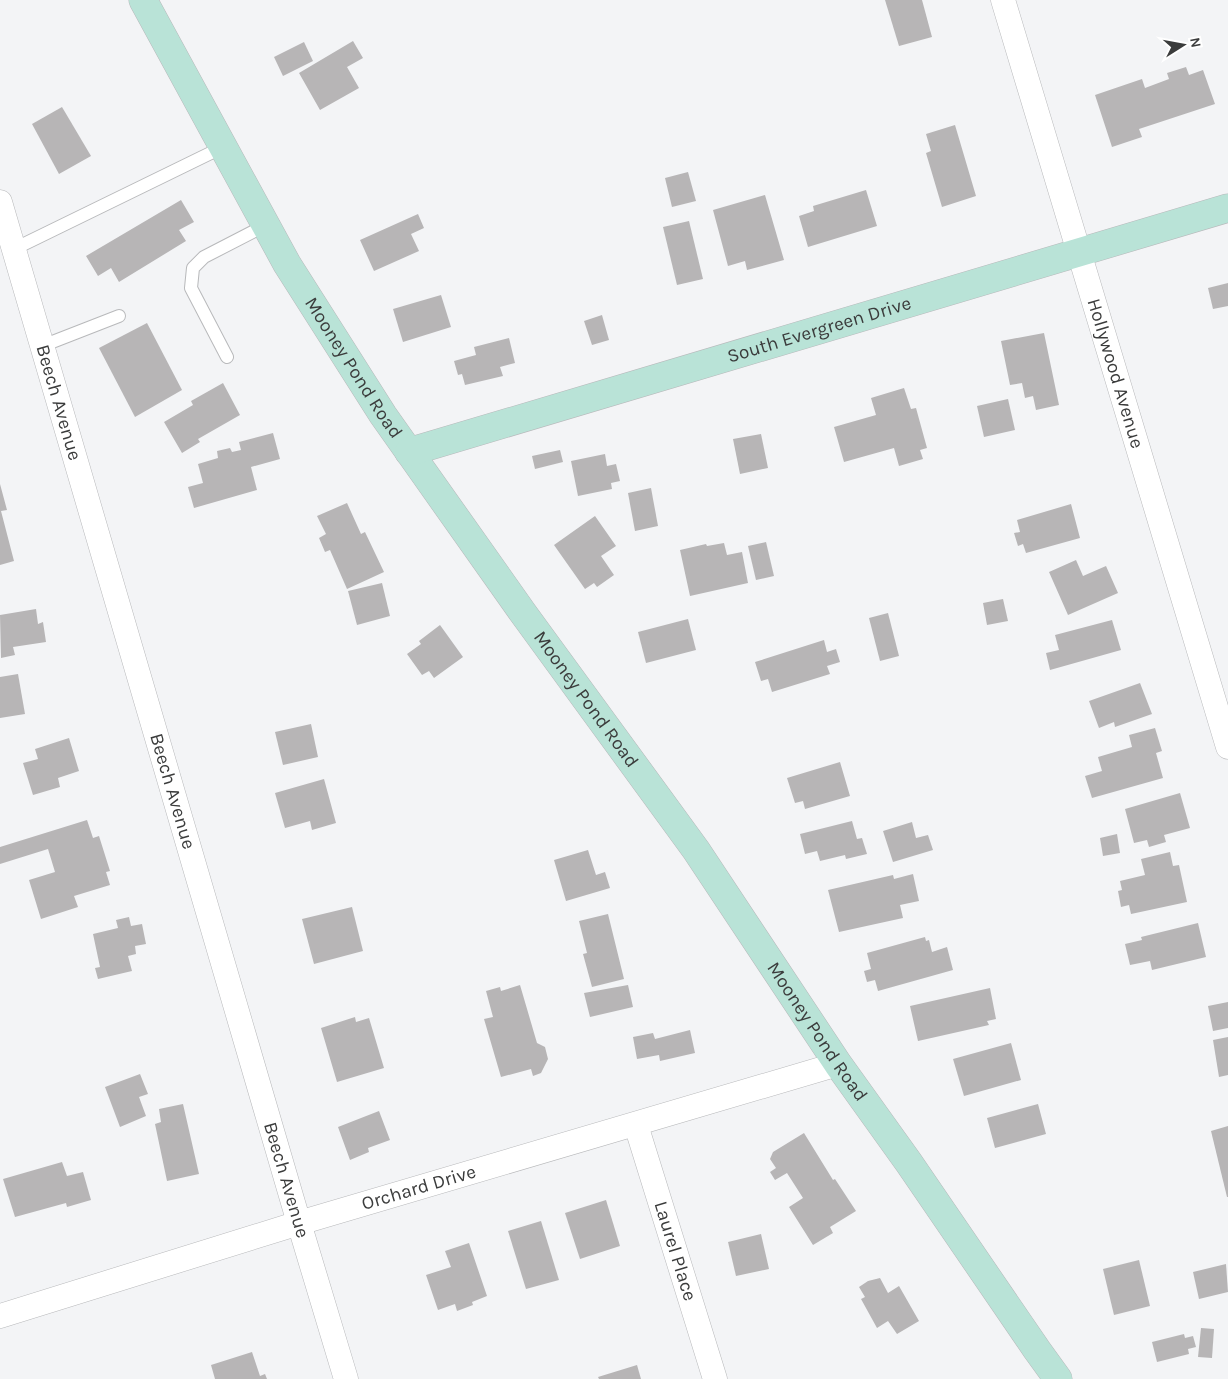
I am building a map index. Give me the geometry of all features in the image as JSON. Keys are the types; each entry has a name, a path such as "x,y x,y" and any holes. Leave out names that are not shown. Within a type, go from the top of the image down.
{"street":[{"name":"Mooney Pond Road","path":"142,0 297,280 383,416 522,613 696,850 838,1064 1058,1379"},
{"name":"Hollywood Avenue","path":"1003,0 1228,746"},
{"name":"Beech Avenue","path":"0,202 346,1379"},
{"name":"South Evergreen Drive","path":"409,452 1228,208"},
{"name":"Orchard Drive","path":"0,1316 299,1223 838,1064"},
{"name":"Laurel Place","path":"636,1125 715,1379"}],"lane":[{"path":"14,249 223,147"},
{"path":"227,357 191,288 193,268 204,258 266,224"},
{"path":"42,346 119,316"}],"building":[{"path":"885,0 922,0 932,37 899,46"},
{"path":"353,41 363,58 347,67 359,88 320,110 299,73"},
{"path":"304,42 313,61 283,76 274,57"},
{"path":"1186,67 1189,75 1203,70 1215,104 1139,129 1142,137 1112,147 1095,95 1142,79 1145,88 1169,79 1167,73"},
{"path":"62,107 91,156 59,174 32,124"},
{"path":"955,125 976,196 942,207 926,153 931,151 926,134"},
{"path":"688,172 696,201 672,207 665,178"},
{"path":"866,190 877,226 808,247 799,216 814,211 813,206"},
{"path":"765,195 784,260 747,270 745,261 728,266 713,210"},
{"path":"181,200 194,222 179,230 186,241 119,282 111,268 98,276 86,256"},
{"path":"418,214 424,228 411,234 419,251 374,271 360,240"},
{"path":"689,221 703,279 677,285 663,227"},
{"path":"1228,283 1228,306 1213,309 1208,288"},
{"path":"441,295 451,327 403,342 393,309"},
{"path":"602,315 609,340 592,345 584,321"},
{"path":"147,323 182,390 135,417 99,348"},
{"path":"1044,333 1059,405 1036,410 1033,396 1025,398 1022,383 1010,385 1001,341"},
{"path":"509,338 515,363 500,367 503,376 465,385 462,374 458,375 454,361 476,355 474,347"},
{"path":"223,383 240,415 198,439 200,442 182,453 164,422 193,405 191,401"},
{"path":"904,388 911,409 916,408 927,448 920,450 923,459 899,466 894,448 844,462 834,427 876,415 871,398"},
{"path":"1008,399 1015,430 984,437 977,406"},
{"path":"273,433 280,459 251,467 257,490 194,508 188,487 203,483 198,464 218,458 217,451 230,448 232,452 241,450 239,442"},
{"path":"761,434 768,468 740,474 733,439"},
{"path":"560,450 563,462 535,469 532,456"},
{"path":"605,454 607,466 616,464 620,481 611,483 612,489 578,496 571,461"},
{"path":"0,484 7,510 1,511 14,561 0,565"},
{"path":"651,488 658,526 635,531 628,493"},
{"path":"347,503 361,534 365,532 384,572 347,589 330,550 325,552 319,538 326,534 317,516"},
{"path":"1071,504 1080,538 1026,553 1023,544 1018,546 1014,533 1020,532 1017,520"},
{"path":"595,516 616,546 601,556 614,575 597,587 594,583 585,589 554,545"},
{"path":"766,542 774,576 756,580 748,546"},
{"path":"724,543 727,555 742,552 748,583 690,596 680,550 706,544 707,546"},
{"path":"1076,560 1083,576 1106,566 1118,593 1068,615 1049,572"},
{"path":"382,583 390,616 357,625 348,591"},
{"path":"1003,599 1008,621 987,625 983,603"},
{"path":"36,609 38,624 43,622 46,642 13,647 15,655 1,658 0,615"},
{"path":"888,613 899,656 880,661 869,618"},
{"path":"688,619 696,650 646,663 638,632"},
{"path":"1112,620 1121,650 1050,670 1046,653 1059,650 1055,635"},
{"path":"440,625 463,657 434,678 429,671 422,675 407,654 421,644 419,641"},
{"path":"824,640 827,652 836,649 840,662 827,666 830,674 772,692 768,679 761,681 755,662"},
{"path":"18,674 25,714 0,718 0,677"},
{"path":"1140,683 1152,714 1115,727 1114,722 1099,728 1089,701"},
{"path":"311,724 318,757 283,765 275,732"},
{"path":"1155,728 1162,751 1156,753 1163,778 1092,798 1085,776 1102,771 1098,757 1132,747 1129,735"},
{"path":"69,738 79,771 58,778 60,787 33,795 23,763 38,759 35,749"},
{"path":"840,762 850,796 805,809 803,801 795,803 787,778"},
{"path":"324,779 336,823 312,830 310,821 285,828 275,793"},
{"path":"1180,793 1190,828 1164,835 1166,842 1149,847 1147,840 1134,843 1125,809"},
{"path":"87,820 93,838 99,836 110,871 106,872 110,885 74,896 78,907 41,919 29,880 55,872 48,849 0,864 0,847"},
{"path":"852,821 857,839 862,838 867,854 846,859 845,855 820,861 817,851 805,854 800,834"},
{"path":"912,822 916,838 928,835 933,850 893,862 883,831"},
{"path":"1117,834 1120,853 1103,856 1100,838"},
{"path":"588,850 596,875 605,872 610,888 566,901 554,860"},
{"path":"1170,852 1173,866 1179,865 1187,902 1131,914 1129,905 1121,907 1118,891 1122,890 1120,881 1145,875 1141,859"},
{"path":"913,874 919,901 900,905 903,918 839,932 828,890 893,875 894,879"},
{"path":"352,907 363,951 314,964 302,919"},
{"path":"608,914 624,979 592,987 583,954 587,953 579,921"},
{"path":"129,917 131,926 142,924 146,944 135,946 136,954 128,956 132,971 98,979 95,968 100,967 93,934 118,928 116,920"},
{"path":"1198,923 1206,957 1152,970 1150,961 1130,965 1125,944 1142,940 1141,937"},
{"path":"925,937 926,941 929,940 932,952 947,947 953,970 878,991 875,980 867,982 864,971 871,969 867,953"},
{"path":"520,985 537,1043 545,1047 548,1059 541,1073 533,1076 531,1069 501,1077 484,1019 493,1017 486,991 500,987 501,991"},
{"path":"628,985 633,1007 590,1017 584,993"},
{"path":"990,988 996,1019 987,1021 989,1025 918,1041 910,1006"},
{"path":"1228,1002 1228,1028 1213,1031 1208,1006"},
{"path":"355,1017 356,1022 369,1018 384,1068 337,1082 321,1028"},
{"path":"690,1030 695,1053 660,1061 659,1055 637,1059 633,1037 653,1033 655,1039"},
{"path":"1228,1037 1228,1075 1219,1077 1213,1040"},
{"path":"1011,1043 1021,1080 964,1096 953,1059"},
{"path":"140,1074 148,1094 139,1097 146,1116 120,1127 105,1087"},
{"path":"183,1104 199,1174 167,1181 155,1124 161,1122 159,1109"},
{"path":"1038,1104 1046,1134 995,1148 987,1118"},
{"path":"379,1111 390,1140 368,1148 369,1152 350,1160 338,1127"},
{"path":"1228,1126 1228,1197 1227,1197 1211,1131"},
{"path":"804,1133 833,1180 835,1179 856,1211 830,1227 833,1233 813,1245 789,1207 803,1198 787,1173 775,1180 770,1172 776,1168 770,1159 773,1152"},
{"path":"62,1162 67,1176 83,1172 91,1200 67,1207 66,1203 15,1217 3,1179"},
{"path":"606,1200 620,1246 580,1259 565,1213"},
{"path":"541,1221 559,1280 526,1289 508,1231"},
{"path":"761,1234 769,1269 736,1276 728,1242"},
{"path":"469,1243 487,1296 472,1302 473,1305 457,1311 455,1304 438,1310 426,1275 451,1267 445,1251"},
{"path":"1139,1260 1150,1306 1114,1315 1103,1269"},
{"path":"1226,1264 1228,1292 1199,1299 1193,1272"},
{"path":"880,1278 888,1293 899,1286 919,1321 897,1334 888,1321 877,1328 861,1299 865,1297 859,1287 868,1281"},
{"path":"1201,1328 1214,1329 1212,1358 1198,1357"},
{"path":"1184,1334 1185,1338 1193,1336 1196,1347 1188,1349 1189,1354 1157,1362 1152,1342"},
{"path":"252,1352 260,1376 265,1374 267,1379 215,1379 211,1365"},
{"path":"637,1365 641,1379 599,1379 598,1377"}]}
